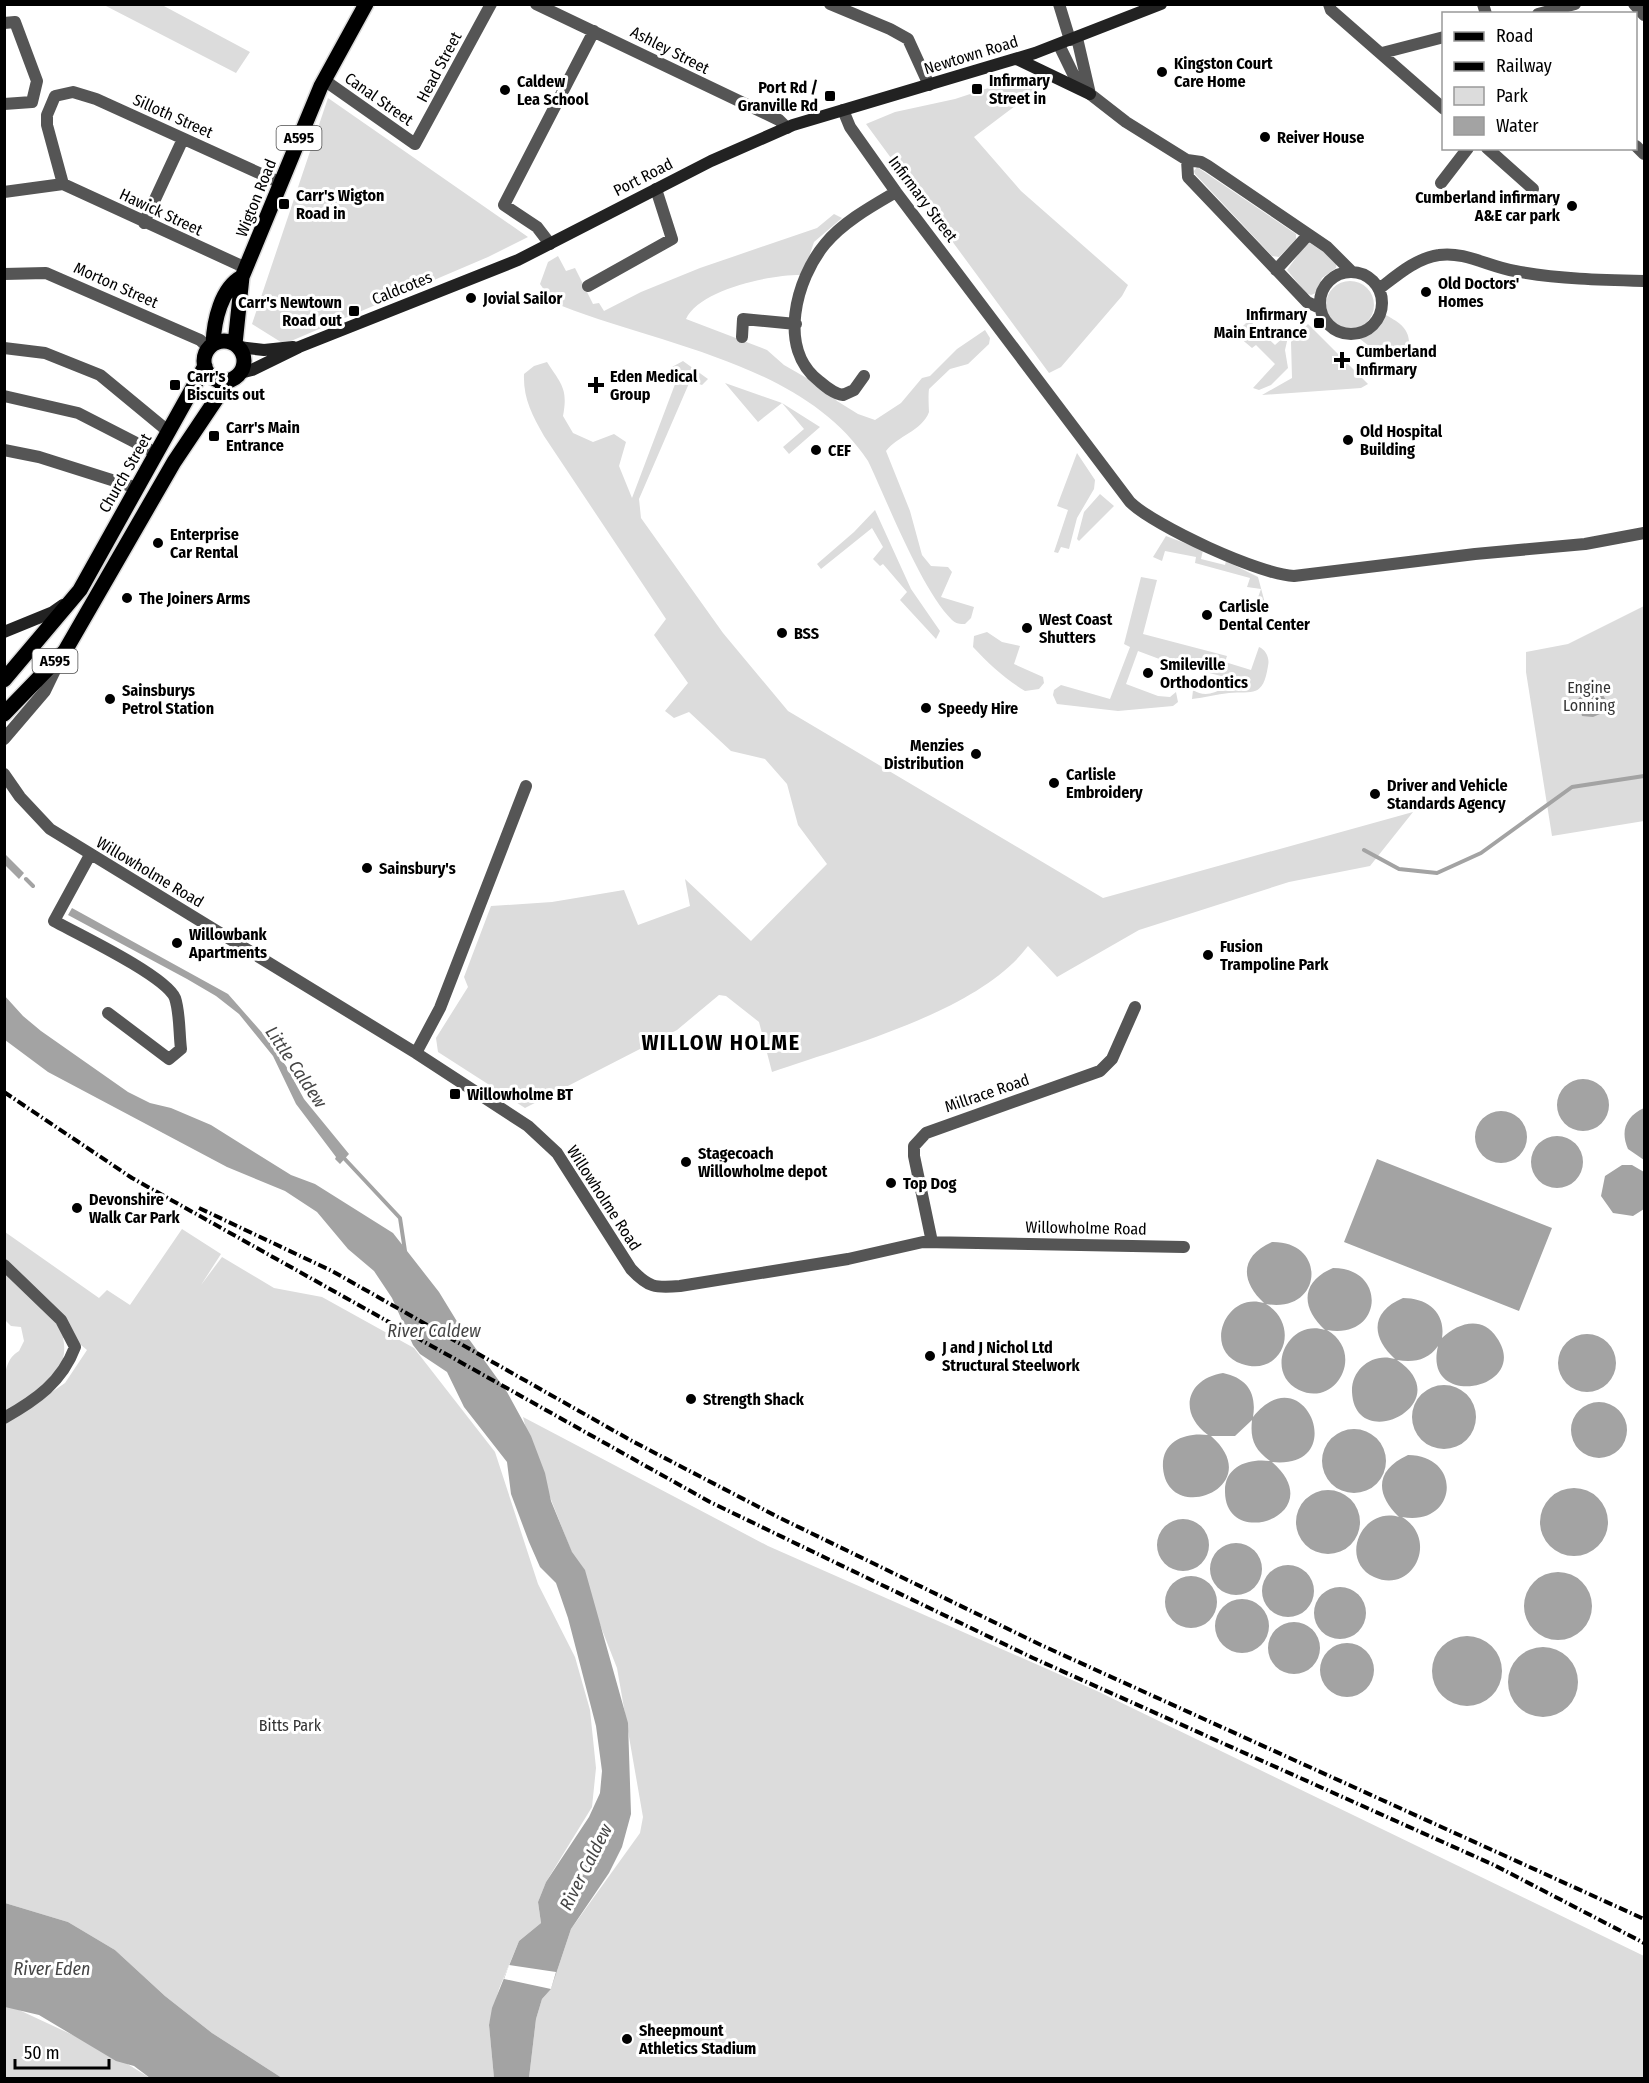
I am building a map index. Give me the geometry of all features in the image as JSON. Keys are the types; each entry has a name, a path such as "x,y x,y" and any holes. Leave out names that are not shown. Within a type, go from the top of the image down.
{"main road":[{"name":"Wigton Road","path":"236,345 244,273 324,80 366,4"},
{"name":"Newtown Road","path":"787,128 1069,41 1135,10 1161,4"},
{"path":"1017,58 1090,94"},
{"name":"Port Road","path":"518,260 656,189 787,128"},
{"name":"Caldcotes","path":"234,376 252,370 299,347 518,260"},
{"name":"Wigton Road","path":"211,346 213,326 225,296 232,282 244,273"},
{"path":"224,341 236,345 244,362 234,376 216,380 205,366 211,346 224,341"},
{"name":"Caldcotes","path":"236,345 264,350 299,347"},
{"name":"Church Street","path":"74,597 205,366"},
{"name":"A595","path":"4,714 65,651 174,462 234,376"},
{"path":"4,632 53,612 74,597"},
{"name":"A595","path":"4,681 74,597"}],"street":[{"name":"Head Street","path":"416,144 491,4"},
{"name":"Ashley Street","path":"536,4 779,120 787,128"},
{"path":"830,4 908,39 929,85"},
{"path":"1059,4 1078,84 1126,122 1186,160 1201,162 1208,166 1327,247 1352,272 1372,280 1379,289 1382,307 1374,325 1357,334 1347,334 1332,328 1320,308 1307,302 1188,177 1186,160"},
{"path":"1329,4 1330,10 1382,53 1442,108"},
{"path":"1545,12 1575,4"},
{"path":"1634,4 1644,15"},
{"path":"4,104 32,102 37,81 10,22"},
{"path":"550,244 537,227 504,205 594,31"},
{"path":"1382,53 1442,37"},
{"path":"1069,41 1090,94"},
{"name":"Canal Street","path":"324,80 416,144"},
{"name":"Silloth Street","path":"63,184 47,125 51,101 55,96 73,92 96,99 281,183"},
{"name":"Infirmary Street","path":"843,110 850,127 896,192 1136,508 1169,528 1267,572 1294,576 1475,554 1585,544 1644,533"},
{"path":"144,223 183,139"},
{"path":"1441,183 1466,150"},
{"path":"1489,150 1533,189"},
{"path":"4,192 63,184"},
{"name":"Hawick Street","path":"63,184 198,247 244,273"},
{"path":"588,286 672,239 656,189"},
{"path":"864,376 854,390 837,395 812,375 800,361 796,324 806,272 826,242 842,228 896,192"},
{"path":"1276,270 1308,235"},
{"path":"1379,289 1404,270 1421,261 1436,255 1452,254 1513,271 1590,280 1644,281"},
{"path":"1320,308 1324,287 1341,274 1352,272"},
{"name":"Morton Street","path":"4,274 46,273 211,346"},
{"path":"742,337 743,319 796,324"},
{"path":"4,348 45,353 100,375 169,432"},
{"path":"4,396 78,413 156,453"},
{"path":"4,450 39,457 137,488"},
{"path":"4,740 45,691 65,651"},
{"name":"Willowholme Road","path":"4,774 20,797 50,829 416,1053 528,1126 556,1153 631,1269 645,1284 657,1288 681,1286 932,1242 1184,1247"},
{"path":"416,1053 440,1008 526,786"},
{"path":"90,855 54,921 148,973 169,990 175,998 181,1049 169,1059 108,1013"},
{"name":"Millrace Road","path":"932,1242 914,1156 914,1146 918,1140 943,1125 1100,1071 1112,1059 1135,1007"},
{"path":"4,1265 61,1320 75,1347 69,1363 54,1383 36,1400 4,1418"}],"green space":[{"path":"104,5 162,5 250,52 236,73"},
{"path":"1028,75 1044,84 974,137 1021,191 1128,285 1122,296 1061,367 1049,373 866,124 895,112 955,99"},
{"path":"328,98 528,237 488,257 284,344 252,324"},
{"path":"1197,167 1296,234 1296,239 1279,257 1272,256 1195,174"},
{"path":"834,214 842,218 814,242 803,275 774,277 738,285 706,299 694,308 686,319 767,350 784,365 824,388 837,401 858,414 875,420 901,403 922,378 930,376 957,349 985,330 990,338 989,344 968,364 950,369 929,389 929,412 926,419 886,451 910,511 922,555 931,566 948,567 952,572 941,597 974,607 971,618 965,624 952,620 929,588 906,545 868,461 841,428 808,401 770,380 729,362 562,306 547,294 540,284 548,262 558,256 566,271 575,268 593,304 599,303 604,311 641,292 700,268 817,228"},
{"path":"1310,243 1337,261 1336,268 1322,278 1316,293 1311,295 1306,293 1287,270 1306,244"},
{"path":"1345,281 1355,281 1370,291 1374,305 1373,314 1364,325 1355,329 1345,329 1330,319 1326,310 1326,300 1336,285"},
{"path":"1386,315 1404,328 1408,337 1409,350 1399,357 1386,359 1360,339 1375,330"},
{"path":"1249,320 1275,345 1286,335 1288,337 1285,350 1288,368 1271,385 1259,390 1253,388 1275,364 1256,345 1252,348 1239,337 1239,330"},
{"path":"1308,324 1368,384 1361,388 1262,395 1292,378 1291,342"},
{"path":"683,361 708,379 702,385 690,381 639,499 641,518 723,633 788,711 1103,898 1413,812 1370,866 1289,882 1139,930 1057,977 1028,946 1006,969 946,1008 873,1038 772,1072 759,1022 726,996 719,995 677,1030 525,1108 438,1052 436,1038 468,987 464,977 491,906 552,902 624,890 638,925 690,906 685,879 751,941 827,864 798,825 787,784 765,759 731,751 689,712 674,718 665,711 688,683 654,635 666,619 544,436 532,413 525,391 524,374 534,366 547,362 563,388 565,399 563,416 573,433 593,442 614,434 626,442 619,466 632,498 680,371 672,367"},
{"path":"725,383 782,403 758,422"},
{"path":"782,403 820,427 789,454 783,447 804,429"},
{"path":"1077,453 1095,480 1094,489 1077,518 1069,549 1061,547 1058,553 1054,552 1068,510 1057,506"},
{"path":"1100,494 1114,506 1079,541 1077,539 1084,512"},
{"path":"875,510 911,589 940,631 936,639 900,600 907,592 883,564 880,566 873,559 883,547 872,528 821,569 817,564"},
{"path":"1166,536 1203,550 1201,559 1225,565 1226,561 1258,577 1266,607 1256,603 1261,589 1247,587 1250,578 1195,563 1196,557 1165,551 1162,561 1153,557"},
{"path":"1141,577 1157,580 1143,634 1227,656 1225,662 1251,670 1259,647 1268,657 1266,676 1260,688 1251,692 1192,699 1193,690 1208,694 1223,688 1225,677 1170,663 1138,651 1126,684 1158,696 1170,697 1176,692 1178,702 1173,706 1118,711 1057,704 1053,695 1054,690 1061,685 1110,699 1130,647 1124,644"},
{"name":"Engine Lonning","path":"1644,606 1644,821 1552,836 1526,672 1526,652 1568,644"},
{"path":"987,632 1002,642 1020,646 1014,664 1043,677 1044,683 1039,689 1025,691 998,671 973,647 974,636"},
{"name":"Bitts Park","path":"182,1229 221,1254 201,1285 222,1257 274,1288 322,1297 414,1348 495,1452 538,1584 575,1657 590,1710 596,1768 592,1807 546,1882 538,1902 541,1923 519,1941 499,1989 489,2025 494,2078 282,2078 212,2033 165,1996 115,1950 68,1922 5,1903 5,1424 65,1383 87,1350 75,1340 63,1338 64,1351 55,1374 37,1392 5,1412 6,1369 24,1341 21,1327 11,1326 5,1320 5,1232 99,1298 107,1290 130,1305"},
{"path":"523,1417 768,1546 1097,1691 1644,1956 1644,2078 529,2078 536,2019 542,1999 551,1989 571,1929 640,1833 643,1817 617,1668 532,1451"},
{"path":"4,2003 105,2050 150,2078 5,2078"}],"water":[{"path":"1601,692 1606,700 1600,714 1593,717 1582,716 1578,699"},
{"path":"4,853 24,873 19,879 5,865"},
{"path":"72,908 228,994 265,1036 286,1066 304,1099 349,1154 340,1164 296,1104 273,1056 239,1014 216,996 187,979 68,915"},
{"name":"River Caldew","path":"4,995 23,1016 41,1031 128,1092 150,1103 171,1108 211,1125 291,1175 315,1184 393,1233 439,1292 461,1328 507,1392 531,1436 545,1473 551,1501 572,1552 585,1570 628,1723 631,1814 622,1847 609,1873 571,1929 551,1989 542,1999 536,2019 529,2078 494,2078 489,2025 492,2008 519,1941 541,1923 538,1902 546,1882 589,1817 600,1793 602,1771 596,1726 568,1618 556,1583 540,1567 529,1542 511,1494 507,1462 464,1407 447,1372 420,1354 413,1345 392,1298 374,1271 348,1249 317,1212 285,1191 227,1167 48,1072 5,1040"},
{"path":"1578,1079 1588,1079 1597,1083 1605,1091 1609,1105 1605,1119 1597,1127 1588,1131 1578,1131 1569,1127 1561,1119 1557,1110 1557,1100 1561,1091 1569,1083"},
{"path":"1644,1108 1644,1160 1628,1149 1625,1130 1633,1115"},
{"path":"1496,1111 1506,1111 1515,1115 1523,1123 1527,1137 1523,1151 1515,1159 1506,1163 1496,1163 1487,1159 1479,1151 1475,1142 1475,1132 1479,1123 1487,1115"},
{"path":"1552,1136 1562,1136 1571,1140 1579,1148 1583,1162 1579,1176 1571,1184 1562,1188 1552,1188 1543,1184 1535,1176 1531,1167 1531,1157 1535,1148 1543,1140"},
{"path":"1377,1159 1552,1228 1519,1311 1344,1242"},
{"path":"1622,1165 1632,1165 1644,1172 1644,1209 1633,1216 1613,1213 1601,1196 1605,1176"},
{"path":"1272,1242 1290,1245 1303,1253 1310,1264 1311,1276 1308,1289 1299,1298 1285,1304 1266,1304 1277,1313 1283,1325 1285,1336 1277,1357 1268,1364 1256,1366 1242,1364 1230,1357 1223,1347 1221,1336 1223,1324 1238,1306 1250,1302 1264,1303 1251,1286 1247,1270 1254,1254"},
{"path":"1333,1268 1351,1271 1363,1279 1370,1290 1372,1303 1368,1315 1359,1325 1346,1330 1327,1330 1339,1340 1344,1352 1345,1364 1342,1375 1334,1385 1312,1394 1299,1390 1288,1382 1283,1371 1282,1360 1291,1339 1300,1332 1312,1328 1325,1330 1311,1313 1308,1296 1314,1280"},
{"path":"1403,1298 1420,1301 1433,1308 1441,1321 1442,1338 1462,1325 1484,1326 1497,1338 1504,1356 1500,1370 1489,1380 1475,1386 1459,1385 1445,1379 1437,1366 1438,1346 1430,1355 1420,1359 1397,1360 1414,1376 1417,1392 1412,1406 1400,1416 1384,1421 1369,1420 1357,1411 1352,1392 1355,1376 1371,1360 1387,1357 1395,1359 1381,1342 1378,1326 1384,1310"},
{"path":"1587,1334 1603,1339 1611,1347 1616,1363 1611,1379 1603,1387 1587,1392 1571,1387 1563,1379 1558,1363 1563,1347 1571,1339"},
{"path":"1223,1373 1238,1379 1248,1388 1252,1394 1253,1417 1272,1401 1289,1398 1303,1405 1312,1418 1315,1434 1310,1449 1296,1460 1272,1462 1287,1481 1290,1497 1284,1510 1271,1519 1256,1523 1241,1520 1230,1510 1225,1492 1226,1483 1233,1470 1254,1461 1270,1461 1254,1443 1252,1420 1235,1436 1211,1436 1226,1454 1229,1471 1223,1484 1211,1493 1196,1497 1181,1495 1169,1486 1163,1468 1163,1458 1171,1444 1192,1435 1208,1435 1192,1417 1190,1398 1194,1389 1201,1382"},
{"path":"1438,1385 1450,1385 1467,1394 1474,1405 1476,1417 1474,1429 1467,1440 1450,1449 1438,1449 1426,1444 1417,1435 1412,1423 1412,1411 1417,1399 1426,1390"},
{"path":"1593,1402 1605,1402 1619,1410 1627,1424 1625,1441 1619,1450 1605,1458 1593,1458 1576,1446 1571,1436 1571,1424 1583,1407"},
{"path":"1348,1429 1360,1429 1377,1438 1384,1449 1386,1461 1384,1473 1377,1484 1360,1493 1348,1493 1336,1488 1327,1479 1322,1467 1322,1455 1327,1443 1336,1434"},
{"path":"1408,1455 1426,1458 1438,1467 1445,1478 1447,1490 1443,1502 1434,1512 1420,1517 1402,1517 1413,1527 1419,1539 1420,1551 1410,1572 1388,1581 1374,1577 1363,1569 1356,1548 1359,1536 1374,1519 1386,1516 1399,1517 1386,1500 1382,1483 1389,1468"},
{"path":"1574,1488 1587,1490 1598,1498 1606,1509 1608,1522 1606,1535 1598,1546 1587,1554 1574,1556 1561,1554 1550,1546 1542,1535 1540,1522 1542,1509 1550,1498 1561,1490"},
{"path":"1322,1490 1334,1490 1351,1499 1358,1510 1360,1522 1358,1534 1351,1545 1334,1554 1322,1554 1310,1549 1301,1540 1296,1528 1296,1516 1301,1504 1310,1495"},
{"path":"1178,1519 1188,1519 1202,1526 1209,1545 1202,1564 1188,1571 1178,1571 1168,1567 1161,1560 1157,1550 1157,1540 1161,1530 1168,1523"},
{"path":"1231,1543 1241,1543 1255,1550 1262,1569 1255,1588 1241,1595 1231,1595 1221,1591 1214,1584 1210,1574 1210,1564 1214,1554 1221,1547"},
{"path":"1283,1565 1293,1565 1307,1572 1314,1591 1307,1610 1293,1617 1283,1617 1273,1613 1266,1606 1262,1596 1262,1586 1266,1576 1273,1569"},
{"path":"1558,1572 1571,1575 1582,1582 1589,1593 1592,1606 1589,1619 1582,1630 1571,1637 1558,1640 1545,1637 1534,1630 1527,1619 1524,1606 1527,1593 1534,1582 1545,1575"},
{"path":"1186,1576 1196,1576 1210,1583 1217,1602 1210,1621 1196,1628 1186,1628 1176,1624 1169,1617 1165,1607 1165,1597 1169,1587 1176,1580"},
{"path":"1335,1587 1345,1587 1359,1594 1366,1613 1359,1632 1345,1639 1335,1639 1325,1635 1318,1628 1314,1618 1314,1608 1318,1598 1325,1591"},
{"path":"1242,1599 1261,1607 1269,1626 1261,1645 1242,1653 1223,1645 1215,1626 1223,1607"},
{"path":"1289,1622 1299,1622 1313,1629 1320,1648 1313,1667 1299,1674 1289,1674 1279,1670 1272,1663 1268,1653 1268,1643 1272,1633 1279,1626"},
{"path":"1467,1636 1486,1642 1496,1652 1502,1671 1496,1690 1486,1700 1467,1706 1448,1700 1438,1690 1432,1671 1438,1652 1448,1642"},
{"path":"1347,1643 1366,1651 1374,1670 1366,1689 1347,1697 1328,1689 1320,1670 1328,1651"},
{"path":"1543,1647 1556,1650 1568,1657 1575,1669 1578,1682 1575,1695 1568,1707 1556,1714 1543,1717 1530,1714 1518,1707 1511,1695 1508,1682 1511,1669 1518,1657 1530,1650"},
{"name":"River Eden","path":"5,1903 68,1922 115,1950 165,1996 212,2033 282,2078 150,2078 134,2066 116,2061 39,2015 5,2007"}],"pier":[{"path":"509,1965 556,1972 551,1989 504,1979"}],"waterway":[{"path":"1364,850 1399,869 1437,873 1481,853 1572,787 1644,776"},
{"path":"26,879 33,886"},
{"name":"Little Caldew","path":"342,1156 400,1218 405,1251"}],"railway":[{"path":"4,1092 132,1178 710,1502 1033,1658 1494,1865 1644,1943"},
{"path":"199,1208 332,1271 632,1441 778,1517 1041,1645 1644,1919"}],"place":[{"name":"Kingston Court Care Home","path":"1162,72"},
{"name":"Infirmary Street in","path":"977,89"},
{"name":"Caldew Lea School","path":"505,90"},
{"name":"Port Rd / Granville Rd","path":"830,96"},
{"name":"Reiver House","path":"1265,137"},
{"name":"Carr's Wigton Road in","path":"284,204"},
{"name":"Cumberland infirmary A&E car park","path":"1572,206"},
{"name":"Old Doctors' Homes","path":"1426,292"},
{"name":"Jovial Sailor","path":"471,298"},
{"name":"Carr's Newtown Road out","path":"354,311"},
{"name":"Infirmary Main Entrance","path":"1319,323"},
{"name":"Cumberland Infirmary","path":"1342,360"},
{"name":"Carr's Biscuits out","path":"175,385"},
{"name":"Eden Medical Group","path":"596,385"},
{"name":"Carr's Main Entrance","path":"214,436"},
{"name":"Old Hospital Building","path":"1348,440"},
{"name":"CEF","path":"816,450"},
{"name":"Enterprise Car Rental","path":"158,543"},
{"name":"The Joiners Arms","path":"127,598"},
{"name":"Carlisle Dental Center","path":"1207,615"},
{"name":"West Coast Shutters","path":"1027,628"},
{"name":"BSS","path":"782,633"},
{"name":"Smileville Orthodontics","path":"1148,673"},
{"name":"Sainsburys Petrol Station","path":"110,699"},
{"name":"Speedy Hire","path":"926,708"},
{"name":"Menzies Distribution","path":"976,754"},
{"name":"Carlisle Embroidery","path":"1054,783"},
{"name":"Driver and Vehicle Standards Agency","path":"1375,794"},
{"name":"Sainsbury's","path":"367,868"},
{"name":"Willowbank Apartments","path":"177,943"},
{"name":"Fusion Trampoline Park","path":"1208,955"},
{"name":"Willowholme BT","path":"455,1094"},
{"name":"Stagecoach Willowholme depot","path":"686,1162"},
{"name":"Top Dog","path":"891,1183"},
{"name":"Devonshire Walk Car Park","path":"77,1208"},
{"name":"J and J Nichol Ltd Structural Steelwork","path":"930,1356"},
{"name":"Strength Shack","path":"691,1399"},
{"name":"Sheepmount Athletics Stadium","path":"627,2039"}],"district":[{"name":"WILLOW HOLME","path":"721,1042"}]}
